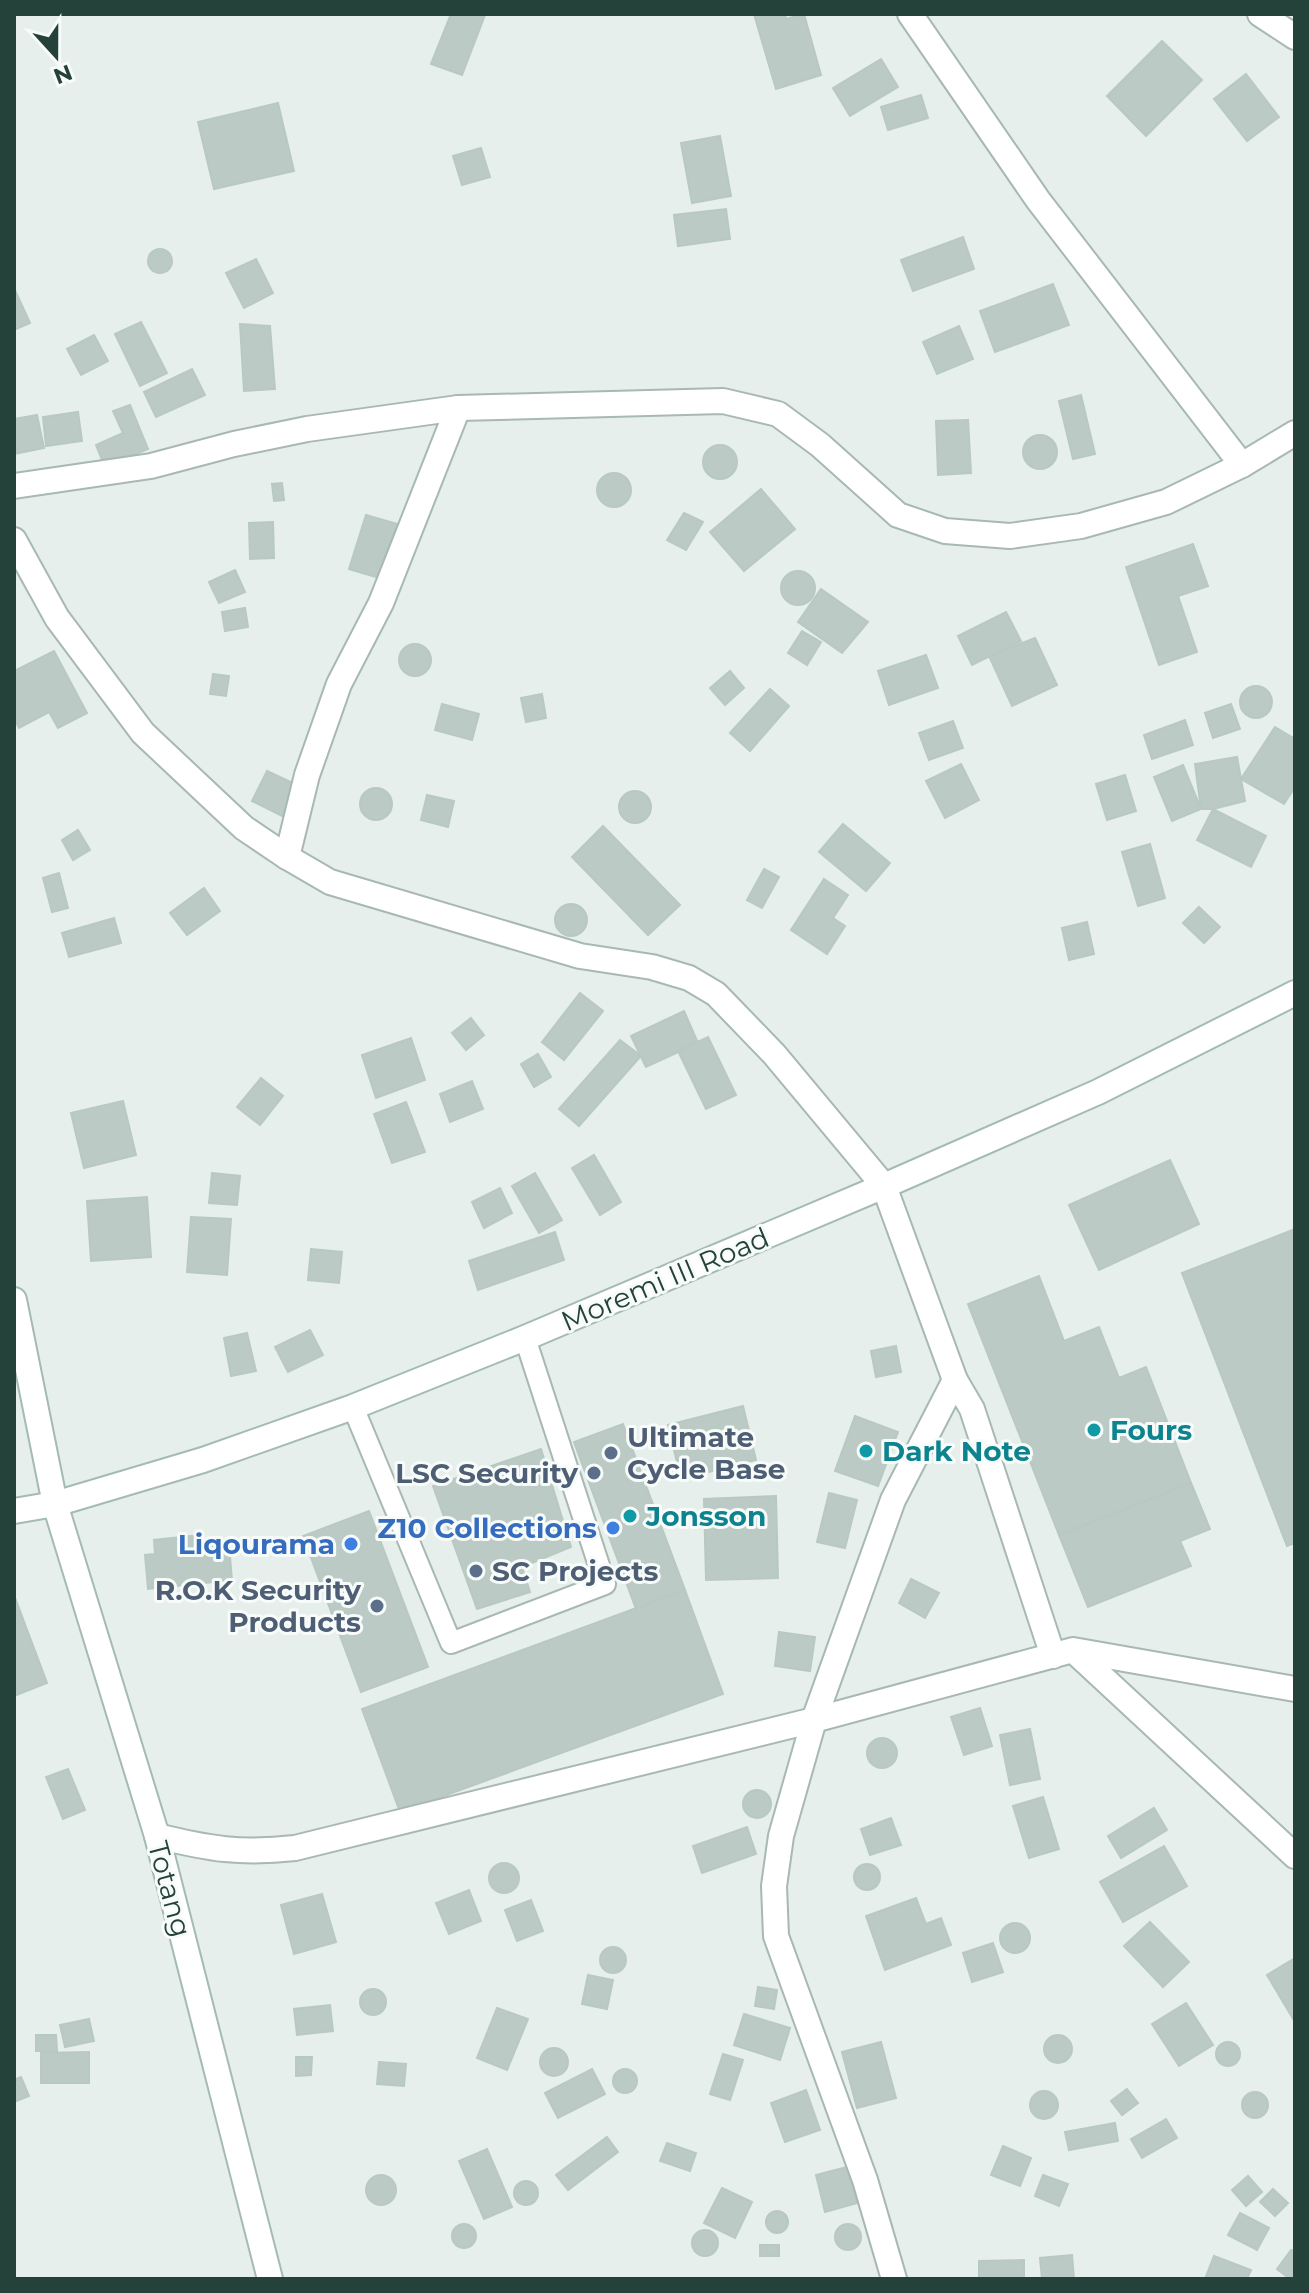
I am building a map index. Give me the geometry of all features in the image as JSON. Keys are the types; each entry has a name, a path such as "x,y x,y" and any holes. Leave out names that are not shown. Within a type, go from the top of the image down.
{"street":[{"path":"910,14 1038,200 1242,465"},
{"path":"1260,14 1295,37"},
{"path":"14,486 151,466 307,429 458,408 723,401 778,414 820,445 898,515 945,531 1010,536 1081,526 1166,502 1242,465 1295,433"},
{"path":"287,857 307,775 339,684 381,603 458,408"},
{"path":"14,540 57,618 143,733 244,828 287,857 330,882 580,956 652,967 689,978 716,994 774,1054 884,1186 955,1380 972,1409 1063,1653 1295,1856"},
{"name":"Moremi III Road","path":"14,1511 55,1504 203,1460 353,1407 525,1338 1098,1092 1295,993"},
{"name":"Totang","path":"14,1300 55,1504 157,1836 270,2279"},
{"path":"894,2279 865,2180 776,1936 774,1886 781,1836 814,1720 893,1500 955,1380"},
{"path":"157,1836 217,1850 260,1852 295,1848 814,1720 1063,1653 1295,1689"}],"lane":[{"path":"353,1407 451,1643 605,1584 525,1338"}],"building":[{"path":"451,14 485,15 462,75 431,64"},
{"path":"754,14 785,14 786,19 804,14 821,75 776,89"},
{"path":"1162,41 1202,80 1146,136 1107,96"},
{"path":"881,59 898,87 850,116 833,88"},
{"path":"1246,74 1279,117 1247,141 1214,99"},
{"path":"921,95 928,118 888,130 881,107"},
{"path":"278,103 294,171 214,189 198,122"},
{"path":"720,136 731,196 692,203 681,143"},
{"path":"481,148 490,177 462,185 453,156"},
{"path":"726,209 730,239 678,246 674,215"},
{"path":"963,237 974,269 913,291 901,260"},
{"path":"160,249 169,252 172,261 169,270 160,273 151,270 148,261 151,252"},
{"path":"256,259 273,293 244,308 226,273"},
{"path":"1053,284 1069,325 995,352 980,311"},
{"path":"14,288 30,323 14,330"},
{"path":"141,322 167,373 140,386 115,334"},
{"path":"240,324 270,326 275,389 244,391"},
{"path":"959,326 973,359 937,374 923,342"},
{"path":"94,335 108,361 81,375 67,349"},
{"path":"192,369 205,395 156,417 144,392"},
{"path":"1081,395 1095,454 1073,459 1059,401"},
{"path":"130,405 148,449 105,467 96,445 123,433 113,411"},
{"path":"78,412 82,441 46,446 43,417"},
{"path":"37,415 44,448 14,454 14,419"},
{"path":"968,420 971,473 938,475 936,421"},
{"path":"1040,435 1052,440 1057,452 1052,464 1040,469 1028,464 1023,452 1028,440"},
{"path":"720,445 732,450 737,462 732,474 720,479 708,474 703,462 708,450"},
{"path":"614,473 626,478 631,490 626,502 614,507 602,502 597,490 602,478"},
{"path":"282,483 284,500 274,501 272,484"},
{"path":"761,489 795,529 744,571 710,532"},
{"path":"684,513 703,522 686,550 667,540"},
{"path":"366,515 404,526 386,580 349,569"},
{"path":"273,522 274,558 250,559 249,523"},
{"path":"1193,544 1208,586 1178,596 1197,652 1159,665 1126,567"},
{"path":"235,570 245,592 219,603 209,582"},
{"path":"798,571 810,576 815,588 810,600 798,605 786,600 781,588 786,576"},
{"path":"821,589 868,622 842,653 798,622"},
{"path":"245,608 248,627 225,631 222,612"},
{"path":"1006,612 1021,641 972,665 958,636"},
{"path":"802,631 821,642 807,665 788,653"},
{"path":"1035,638 1057,685 1012,706 989,656"},
{"path":"415,644 427,648 431,660 427,672 415,676 403,672 399,660 403,648"},
{"path":"54,651 87,713 58,728 49,712 19,728 14,718 14,671"},
{"path":"926,655 938,688 889,705 878,671"},
{"path":"730,671 744,688 725,705 710,688"},
{"path":"213,674 229,676 226,696 210,694"},
{"path":"1256,686 1268,690 1272,702 1268,714 1256,718 1244,714 1240,702 1244,690"},
{"path":"770,689 789,706 750,751 730,733"},
{"path":"542,694 546,718 526,722 521,698"},
{"path":"442,704 479,714 472,740 435,730"},
{"path":"1231,704 1240,729 1213,738 1205,713"},
{"path":"1185,720 1193,745 1152,759 1144,735"},
{"path":"953,721 963,748 929,760 919,733"},
{"path":"1275,727 1295,739 1295,787 1284,804 1241,779"},
{"path":"1237,757 1245,801 1201,809 1195,764"},
{"path":"961,764 979,800 945,818 926,781"},
{"path":"1183,765 1201,809 1172,821 1154,777"},
{"path":"267,771 297,785 282,816 252,801"},
{"path":"1125,775 1136,811 1107,820 1096,784"},
{"path":"376,788 388,792 392,804 388,816 376,820 364,816 360,804 364,792"},
{"path":"635,791 647,795 651,807 647,819 635,823 623,819 619,807 623,795"},
{"path":"427,795 454,801 448,827 421,820"},
{"path":"1213,809 1266,836 1251,867 1197,840"},
{"path":"843,824 890,863 866,891 819,852"},
{"path":"603,826 680,905 648,935 572,857"},
{"path":"78,830 90,850 73,860 62,840"},
{"path":"1150,844 1165,898 1138,906 1122,852"},
{"path":"764,869 779,877 762,908 747,900"},
{"path":"59,873 68,908 52,912 43,878"},
{"path":"824,879 848,895 833,918 845,926 827,954 791,930"},
{"path":"204,888 220,911 187,935 170,913"},
{"path":"571,904 583,908 587,920 583,932 571,936 559,932 555,920 559,908"},
{"path":"1199,907 1220,927 1204,943 1183,923"},
{"path":"114,918 121,943 69,957 62,933"},
{"path":"1087,922 1094,954 1069,960 1062,928"},
{"path":"580,993 603,1011 564,1060 542,1042"},
{"path":"684,1011 698,1043 646,1067 631,1036"},
{"path":"471,1018 484,1035 466,1050 452,1033"},
{"path":"708,1037 736,1095 706,1109 678,1051"},
{"path":"411,1038 425,1080 376,1098 362,1055"},
{"path":"620,1040 641,1056 579,1126 559,1109"},
{"path":"538,1054 551,1077 534,1087 521,1064"},
{"path":"261,1078 283,1096 260,1125 237,1107"},
{"path":"472,1081 483,1109 450,1122 440,1094"},
{"path":"123,1101 136,1155 84,1168 71,1113"},
{"path":"406,1102 425,1152 392,1163 374,1114"},
{"path":"594,1155 621,1202 600,1215 572,1168"},
{"path":"1170,1160 1199,1224 1099,1270 1069,1205"},
{"path":"212,1173 240,1176 237,1205 209,1203"},
{"path":"535,1173 562,1220 539,1233 512,1186"},
{"path":"500,1188 512,1213 484,1228 472,1202"},
{"path":"147,1197 151,1257 91,1261 87,1201"},
{"path":"191,1217 231,1219 227,1275 187,1272"},
{"name":"Fours","path":"1295,1229 1295,1543 1287,1546 1182,1273"},
{"path":"555,1232 564,1260 478,1290 469,1261"},
{"path":"311,1249 342,1252 339,1283 308,1280"},
{"name":"Fours","path":"1039,1276 1064,1341 1099,1327 1119,1378 1146,1367 1191,1483 1059,1535 968,1304"},
{"path":"310,1330 323,1355 288,1372 275,1347"},
{"path":"247,1333 256,1371 231,1376 224,1338"},
{"path":"896,1346 901,1372 876,1377 871,1351"},
{"path":"743,1406 756,1460 681,1479 668,1425"},
{"name":"Dark Note","path":"855,1416 898,1432 878,1486 835,1471"},
{"name":"Jonsson","path":"623,1424 685,1590 636,1609 574,1442"},
{"path":"541,1449 571,1547 522,1567 530,1592 477,1609 433,1486"},
{"name":"Fours","path":"1191,1483 1210,1529 1180,1541 1191,1566 1088,1607 1059,1535"},
{"path":"829,1493 857,1500 845,1548 817,1542"},
{"path":"776,1496 778,1578 706,1580 704,1499"},
{"path":"369,1511 428,1667 361,1692 303,1536"},
{"path":"200,1535 202,1547 229,1545 232,1580 148,1589 145,1555 155,1554 154,1540"},
{"path":"911,1579 939,1593 925,1618 899,1603"},
{"path":"685,1590 723,1694 400,1812 362,1709"},
{"path":"14,1595 47,1683 14,1696"},
{"path":"779,1632 815,1637 810,1671 775,1666"},
{"path":"980,1708 992,1746 964,1755 951,1717"},
{"path":"1030,1729 1040,1779 1010,1785 1000,1735"},
{"path":"882,1738 893,1742 897,1753 893,1764 882,1768 871,1764 867,1753 871,1742"},
{"path":"68,1769 85,1810 63,1819 46,1777"},
{"path":"757,1790 767,1794 771,1804 767,1814 757,1818 747,1814 743,1804 747,1794"},
{"path":"1043,1797 1059,1849 1029,1858 1013,1806"},
{"path":"1154,1808 1167,1830 1121,1858 1108,1836"},
{"path":"891,1818 901,1845 870,1855 861,1829"},
{"path":"747,1827 756,1854 702,1873 693,1846"},
{"path":"1164,1846 1187,1886 1123,1922 1100,1882"},
{"path":"504,1863 510,1864 518,1872 518,1884 510,1892 504,1893 498,1892 490,1884 489,1878 490,1872 498,1864"},
{"path":"867,1864 876,1868 880,1877 876,1886 867,1890 858,1886 854,1877 858,1868"},
{"path":"469,1890 481,1921 449,1934 436,1903"},
{"path":"322,1894 336,1942 294,1954 281,1905"},
{"path":"916,1898 926,1924 941,1918 951,1945 885,1970 866,1916"},
{"path":"531,1900 543,1931 517,1941 505,1910"},
{"path":"1150,1922 1189,1962 1163,1987 1124,1946"},
{"path":"1015,1923 1026,1927 1030,1938 1026,1949 1015,1953 1004,1949 1000,1938 1004,1927"},
{"path":"993,1943 1003,1972 972,1982 963,1953"},
{"path":"613,1947 622,1951 626,1960 622,1969 613,1973 604,1969 600,1960 604,1951"},
{"path":"1295,1958 1295,2022 1267,1975"},
{"path":"588,1975 613,1980 607,2009 582,2004"},
{"path":"758,1987 777,1990 774,2009 755,2006"},
{"path":"373,1989 382,1993 386,2002 382,2011 373,2015 364,2011 360,2002 364,1993"},
{"path":"1186,2003 1213,2045 1179,2066 1152,2024"},
{"path":"330,2005 333,2031 297,2035 294,2009"},
{"path":"497,2008 528,2019 507,2070 477,2058"},
{"path":"744,2014 790,2028 780,2060 734,2045"},
{"path":"89,2019 94,2041 65,2047 60,2025"},
{"path":"36,2035 56,2035 57,2051 36,2051"},
{"path":"1058,2035 1068,2039 1072,2049 1068,2059 1058,2063 1048,2059 1044,2049 1048,2039"},
{"path":"881,2042 896,2098 857,2108 842,2052"},
{"path":"1228,2042 1237,2045 1240,2054 1237,2063 1228,2066 1219,2063 1216,2054 1219,2045"},
{"path":"554,2048 564,2052 568,2062 564,2072 554,2076 544,2072 540,2062 544,2052"},
{"path":"89,2052 89,2083 41,2083 41,2053"},
{"path":"723,2054 743,2060 730,2100 710,2094"},
{"path":"296,2057 312,2057 311,2075 296,2076"},
{"path":"379,2062 406,2064 404,2086 377,2084"},
{"path":"592,2069 605,2094 558,2118 545,2093"},
{"path":"625,2069 633,2073 637,2081 633,2089 625,2093 617,2089 613,2081 617,2073"},
{"path":"21,2077 29,2096 14,2102 14,2080"},
{"path":"1127,2089 1138,2103 1122,2115 1111,2101"},
{"path":"806,2090 820,2130 785,2142 771,2103"},
{"path":"1044,2091 1054,2095 1058,2105 1054,2115 1044,2119 1034,2115 1030,2105 1034,2095"},
{"path":"1255,2092 1264,2096 1268,2105 1264,2114 1255,2118 1246,2114 1242,2105 1246,2096"},
{"path":"1166,2119 1177,2138 1142,2158 1131,2139"},
{"path":"1115,2123 1118,2141 1069,2150 1065,2132"},
{"path":"607,2137 618,2152 568,2190 556,2175"},
{"path":"667,2143 696,2153 690,2171 660,2161"},
{"path":"1003,2146 1031,2158 1020,2186 991,2175"},
{"path":"487,2149 512,2207 484,2219 459,2161"},
{"path":"847,2167 857,2203 825,2212 816,2175"},
{"path":"381,2175 387,2176 395,2184 395,2196 387,2204 381,2205 375,2204 367,2196 366,2190 367,2184 375,2176"},
{"path":"1043,2175 1068,2184 1059,2206 1035,2196"},
{"path":"1248,2176 1262,2192 1246,2206 1232,2190"},
{"path":"526,2181 535,2184 538,2193 535,2202 526,2205 517,2202 514,2193 517,2184"},
{"path":"722,2188 752,2202 735,2238 704,2223"},
{"path":"1273,2189 1288,2203 1275,2216 1260,2202"},
{"path":"777,2211 785,2214 788,2222 785,2230 777,2233 769,2230 766,2222 769,2214"},
{"path":"1240,2213 1269,2228 1257,2250 1228,2235"},
{"path":"464,2224 473,2227 476,2236 473,2245 464,2248 455,2245 452,2236 455,2227"},
{"path":"848,2224 857,2228 861,2237 857,2246 848,2250 839,2246 835,2237 839,2228"},
{"path":"705,2230 714,2234 718,2243 714,2252 705,2256 696,2252 692,2243 696,2234"},
{"path":"760,2245 779,2245 779,2256 760,2256"},
{"path":"1291,2250 1295,2252 1295,2279 1290,2279 1277,2269"},
{"path":"1072,2255 1074,2279 1042,2279 1040,2258"},
{"path":"1214,2256 1251,2270 1247,2279 1205,2279"},
{"path":"1024,2260 1024,2279 979,2279 979,2261"}],"place":[{"name":"Fours","path":"1094,1430"},
{"name":"Dark Note","path":"866,1451"},
{"name":"Ultimate Cycle Base","path":"611,1453"},
{"name":"LSC Security","path":"594,1473"},
{"name":"Jonsson","path":"630,1516"},
{"name":"Z10 Collections","path":"613,1528"},
{"name":"Liqourama","path":"351,1544"},
{"name":"SC Projects","path":"476,1571"},
{"name":"R.O.K Security Products","path":"377,1606"}]}
